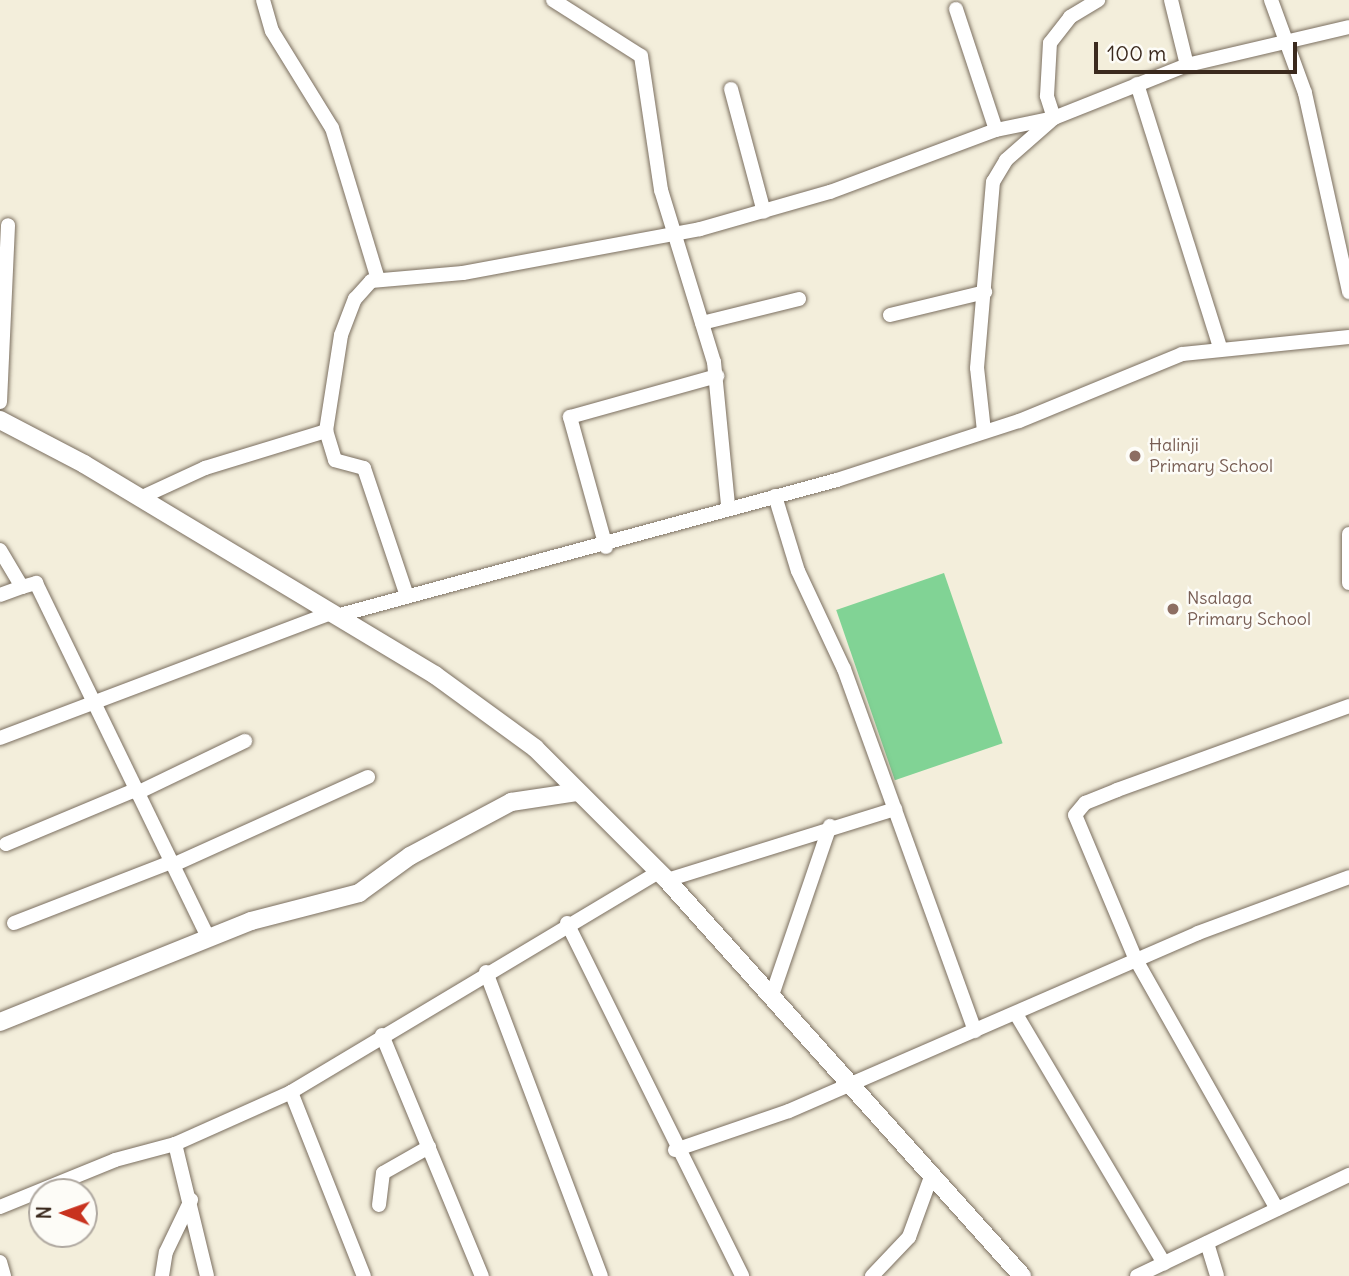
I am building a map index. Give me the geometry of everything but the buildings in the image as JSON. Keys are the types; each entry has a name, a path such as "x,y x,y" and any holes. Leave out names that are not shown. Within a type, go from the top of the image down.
{"street":[{"path":"263,0 272,31 332,128 378,279"},
{"path":"553,0 639,53 650,146 674,236 717,376 728,505"},
{"path":"1054,118 1047,96 1050,43 1070,17 1098,0"},
{"path":"1171,0 1186,65"},
{"path":"1270,0 1288,41 1349,292"},
{"path":"956,9 996,130"},
{"path":"407,596 364,468 335,460 327,431 330,386 348,314 362,289 378,279 463,273 674,236 764,212 996,130 1054,118 1186,65 1349,27"},
{"path":"1137,84 1220,347"},
{"path":"731,89 764,212"},
{"path":"984,431 977,368 995,174 1054,118"},
{"path":"0,402 8,225"},
{"path":"890,315 985,292"},
{"path":"702,324 799,299"},
{"path":"0,738 333,615 606,547 728,505 775,496 1050,410 1136,368 1220,347 1349,337"},
{"path":"606,547 570,417 717,376"},
{"path":"0,420 140,498 333,615 507,726 663,876 1022,1276"},
{"path":"140,498 205,468 327,431"},
{"path":"775,496 798,571 844,669 975,1031"},
{"path":"1349,534 1349,583"},
{"path":"0,550 22,587"},
{"path":"0,595 36,583 209,939"},
{"path":"1278,1209 1136,960 1077,823 1078,808 1349,706"},
{"path":"6,844 136,792 245,741"},
{"path":"14,923 172,863 368,778"},
{"path":"0,1022 209,939 359,893 410,856 511,802 578,792"},
{"path":"0,1207 115,1160 175,1144 291,1092 567,923 663,876 895,809"},
{"path":"771,998 830,826"},
{"path":"675,1150 848,1085 1136,960 1349,877"},
{"path":"567,923 675,1150 741,1276"},
{"path":"486,972 601,1276"},
{"path":"1016,1014 1164,1263"},
{"path":"382,1035 482,1276"},
{"path":"291,1092 364,1276"},
{"path":"175,1144 191,1200 207,1276"},
{"path":"379,1205 383,1173 429,1147"},
{"path":"1137,1276 1349,1175"},
{"path":"872,1276 889,1270 909,1237 931,1177"},
{"path":"162,1276 166,1252 191,1200"},
{"path":"1208,1243 1217,1276"},
{"path":"0,1262 4,1276"}],"green space":[{"path":"944,573 1003,743 895,780 836,610"}],"place":[{"name":"Halinji Primary School","path":"1135,456"},
{"name":"Nsalaga Primary School","path":"1173,609"}]}
